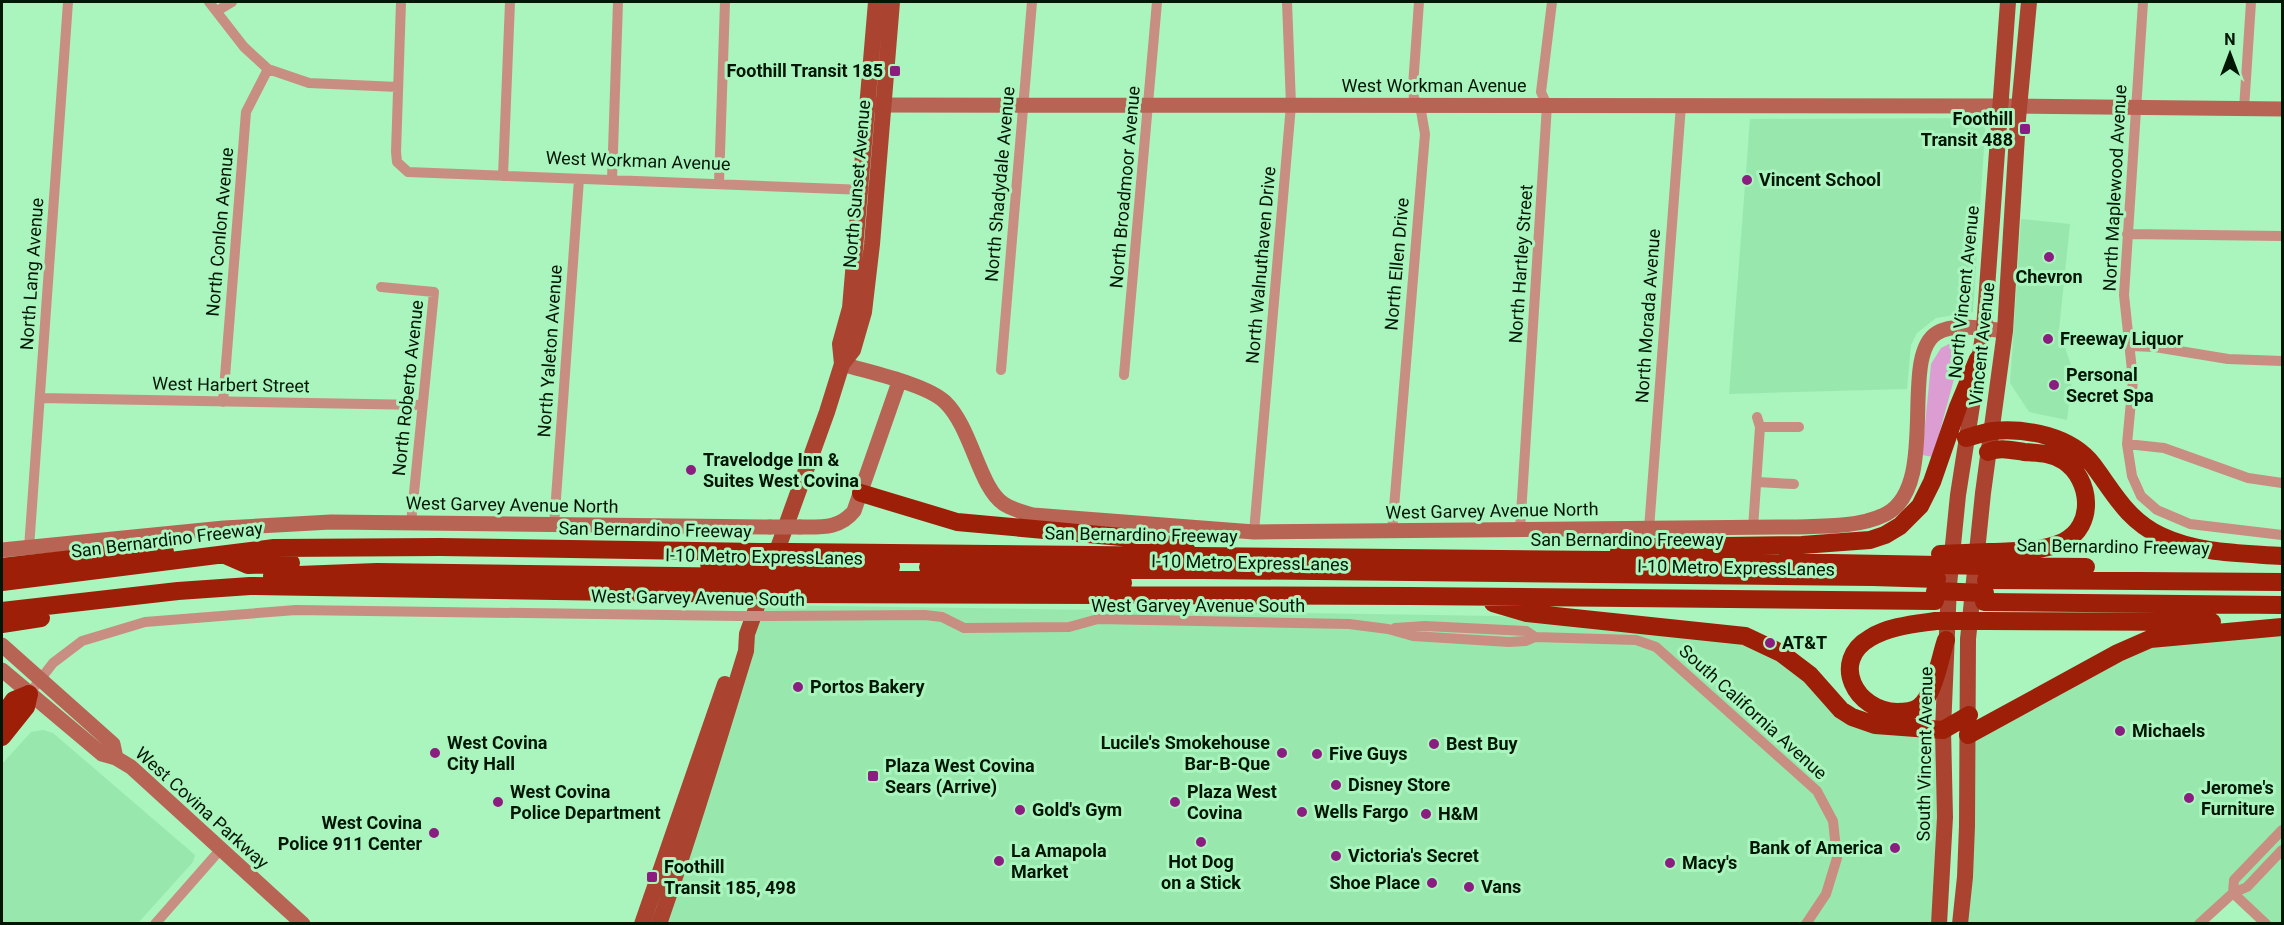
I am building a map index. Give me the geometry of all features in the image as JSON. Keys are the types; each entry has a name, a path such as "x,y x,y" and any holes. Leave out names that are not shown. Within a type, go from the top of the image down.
{"highway":[{"path":"1533,560 1653,547 1802,545 1870,540 1885,535 1900,526 1920,506 1932,482 1958,407 1978,359"},
{"path":"1966,438 1992,431 2027,432 2060,440 2079,450 2127,512 2160,536 2198,549 2283,556"},
{"path":"1984,580 2035,550 2066,541 2083,523 2086,498 2083,484 2076,472 2054,455 1998,448 1988,452"},
{"path":"861,493 957,522 1154,540 1203,557"},
{"name":"San Bernardino Freeway","path":"2,582 274,548 440,547 767,573 1474,597 1939,579 1984,580 2283,570"},
{"path":"2,567 151,550 199,556"},
{"name":"San Bernardino Freeway","path":"4,620 92,611 178,591 250,586 767,573 1203,557 1803,562 1839,553 1939,579"},
{"name":"I-10 Metro ExpressLanes","path":"767,573 1939,579"},
{"path":"1939,579 2283,582"},
{"path":"1984,580 2283,596"},
{"name":"San Bernardino Freeway","path":"1984,580 2283,605"},
{"path":"1474,597 1527,613 1745,636 1770,646 1795,663 1810,675 1833,703 1852,717 1889,727 1943,730 1969,715"},
{"path":"1946,640 1927,699 1915,709 1903,712 1880,710 1860,697 1853,687 1851,664 1860,645 1870,638 1892,630 1936,621 2283,625"},
{"path":"1968,735 2118,652 2150,639 2283,625"},
{"path":"2,717 14,700 34,687"},
{"path":"2,737 26,707 34,687"}],"main road":[{"name":"North Sunset Avenue","path":"747,634 842,364 853,350 864,312 868,190 875,104 876,2"},
{"name":"North Sunset Avenue","path":"875,104 892,2"},
{"name":"North Vincent Avenue","path":"1939,579 1958,495 1983,329 2008,2"},
{"path":"2019,106 2029,2"},
{"name":"Vincent Avenue","path":"1984,580 1988,452 2005,331 2019,106"},
{"name":"South Vincent Avenue","path":"1939,579 1946,640 1943,730 1945,817 1939,924"},
{"path":"1960,924 1965,877 1969,715 1968,639 1984,580"},
{"path":"642,924 737,648 747,634"},
{"path":"658,924 746,651 747,634"}],"street":[{"name":"North Lang Avenue","path":"29,548 68,2"},
{"path":"209,2 244,47 268,69 309,83 398,87 401,2"},
{"path":"217,11 232,2"},
{"path":"503,176 510,2"},
{"path":"612,180 618,2"},
{"path":"719,183 724,2"},
{"name":"North Shadydale Avenue","path":"1001,370 1032,2"},
{"name":"North Broadmoor Avenue","path":"1124,375 1158,2"},
{"name":"North Walnuthaven Drive","path":"1254,532 1291,105 1287,2"},
{"name":"North Ellen Drive","path":"1392,532 1425,134 1420,105 1414,99 1413,86 1419,2"},
{"name":"North Hartley Street","path":"1521,530 1547,105 1541,92 1552,2"},
{"name":"North Maplewood Avenue","path":"2143,2 2124,295 2133,380 2127,444 2132,476 2141,496 2157,510 2190,524 2283,535"},
{"path":"2244,110 2251,2"},
{"name":"North Conlon Avenue","path":"223,402 246,112 268,69"},
{"name":"West Workman Avenue","path":"398,87 396,152 400,166 408,172 868,190"},
{"name":"West Workman Avenue","path":"875,104 2019,106 2283,109"},
{"name":"North Morada Avenue","path":"1649,528 1681,105"},
{"name":"North Yaleton Avenue","path":"554,525 579,179"},
{"path":"2127,234 2283,236"},
{"name":"North Roberto Avenue","path":"381,287 434,292 411,523"},
{"name":"West Garvey Avenue North","path":"842,364 926,391 944,401 956,415 971,442 989,488 1002,503 1034,515 1254,532 1754,528 1844,524 1867,521 1887,513 1909,488 1914,469 1923,350 1930,339 1938,332 1951,328 2005,331"},
{"path":"2130,346 2155,347 2228,359 2283,361"},
{"name":"West Garvey Avenue North","path":"2,550 224,528 332,522 823,527 840,523 854,511 899,382"},
{"name":"West Harbert Street","path":"40,398 422,405"},
{"path":"1754,528 1759,422 1799,427"},
{"path":"2127,444 2164,448 2248,478 2283,483"},
{"path":"1757,482 1794,484"},
{"name":"West Garvey Avenue South","path":"34,687 53,663 82,641 145,622 296,610 739,616 925,615 942,617 964,628 1069,627 1100,619 1349,624 1388,629 1425,626 1526,631 1535,637 1636,640"},
{"name":"South California Avenue","path":"1636,640 1659,650 1817,791 1833,821 1837,858 1826,894 1806,924"},
{"path":"2,645 34,687"},
{"path":"2,670 34,687"},
{"name":"West Covina Parkway","path":"34,687 102,754 116,758 131,767 303,924"},
{"path":"2233,893 2234,880 2283,830"},
{"path":"155,924 220,850"},
{"path":"2199,924 2233,893 2247,887 2283,850"},
{"path":"2233,893 2266,924"}],"shaded area":[{"path":"1986,118 1973,312 1936,318 1917,333 1911,345 1907,389 1729,394 1750,119"},
{"path":"2021,219 2070,224 2059,330 2073,371 2067,420 2029,412 2010,383"},
{"path":"1949,344 1958,347 1961,353 1933,457 1922,455 1931,364 1941,348"},
{"name":"Plaza West Covina","path":"758,605 1498,616 1745,636 1841,710 1943,730 1939,923 659,924"},
{"path":"2282,632 2282,923 2266,923 2233,894 2199,923 1960,924 1968,735 2135,644"},
{"path":"43,730 53,733 195,855 193,862 138,923 2,923 2,764 31,732"}],"place":[{"name":"Foothill Transit 185","path":"895,71"},
{"name":"Foothill Transit 488","path":"2025,129"},
{"name":"Vincent School","path":"1747,180"},
{"name":"Chevron","path":"2049,257"},
{"name":"Freeway Liquor","path":"2048,339"},
{"name":"Personal Secret Spa","path":"2054,385"},
{"name":"Travelodge Inn & Suites West Covina","path":"691,470"},
{"name":"AT&T","path":"1770,643"},
{"name":"Portos Bakery","path":"798,687"},
{"name":"Michaels","path":"2120,731"},
{"name":"Best Buy","path":"1434,744"},
{"name":"West Covina City Hall","path":"435,753"},
{"name":"Lucile's Smokehouse Bar-B-Que","path":"1282,753"},
{"name":"Five Guys","path":"1317,754"},
{"name":"Plaza West Covina Sears (Arrive)","path":"873,776"},
{"name":"Disney Store","path":"1336,785"},
{"name":"Jerome's Furniture","path":"2189,798"},
{"name":"West Covina Police Department","path":"498,802"},
{"name":"Plaza West Covina","path":"1175,802"},
{"name":"Gold's Gym","path":"1020,810"},
{"name":"Wells Fargo","path":"1302,812"},
{"name":"H&M","path":"1426,814"},
{"name":"West Covina Police 911 Center","path":"434,833"},
{"name":"Hot Dog on a Stick","path":"1201,842"},
{"name":"Bank of America","path":"1895,848"},
{"name":"Victoria's Secret","path":"1336,856"},
{"name":"La Amapola Market","path":"999,861"},
{"name":"Macy's","path":"1670,863"},
{"name":"Foothill Transit 185, 498","path":"652,877"},
{"name":"Shoe Place","path":"1432,883"},
{"name":"Vans","path":"1469,887"}]}
